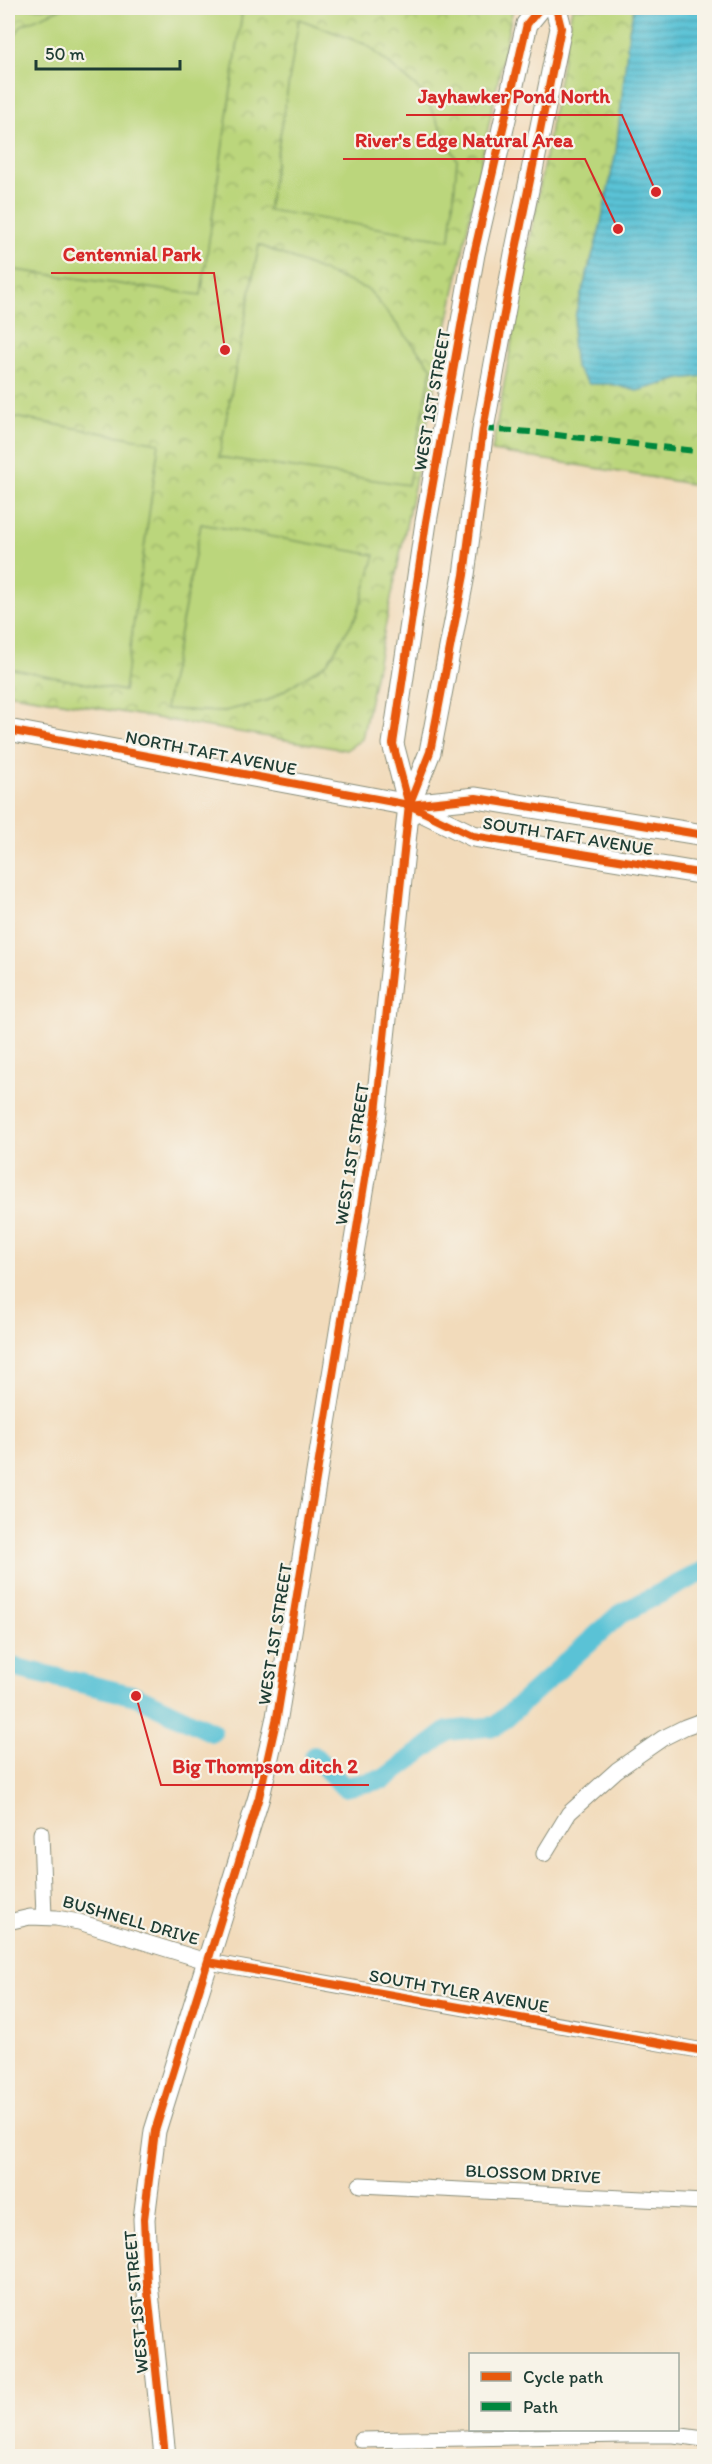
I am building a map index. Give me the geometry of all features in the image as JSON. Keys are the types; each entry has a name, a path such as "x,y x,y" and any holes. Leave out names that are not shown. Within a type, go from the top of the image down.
{"main road":[{"name":"WEST 1ST STREET","path":"409,805 393,744 426,522 480,231 527,24 540,8"},
{"name":"WEST 1ST STREET","path":"165,2457 147,2283 144,2219 155,2131 259,1797 277,1717 376,1112 409,805 430,752 464,575 483,429 515,254 561,28 556,8"},
{"name":"NORTH TAFT AVENUE","path":"8,730 409,805"},
{"name":"SOUTH TAFT AVENUE","path":"409,805 476,798 705,835"},
{"name":"SOUTH TAFT AVENUE","path":"409,805 473,836 705,874"}],"street":[{"path":"544,1854 569,1814 616,1770 663,1738 685,1726 705,1720"},
{"path":"41,1833 44,1917"},
{"name":"BUSHNELL DRIVE","path":"8,1922 30,1917 44,1917 79,1922 209,1962"},
{"name":"SOUTH TYLER AVENUE","path":"209,1962 705,2051"},
{"name":"BLOSSOM DRIVE","path":"360,2185 705,2202"},
{"path":"361,2440 662,2434 705,2439"}],"green space":[{"path":"8,8 513,8 362,739 346,750 8,693"},
{"path":"62,8 205,8 242,14 201,295 8,269 8,45 22,25"},
{"path":"572,8 704,8 704,486 492,451"},
{"path":"299,19 367,45 423,93 457,160 450,240 268,210"},
{"path":"259,245 369,290 432,368 408,485 219,457"},
{"path":"8,416 159,443 124,691 8,668"},
{"path":"201,524 375,555 357,615 327,663 269,700 221,712 165,709"}],"water":[{"path":"634,8 704,8 704,376 681,379 637,391 611,384 589,384 575,367 572,340 576,312 599,232 616,152 629,30"}],"waterway":[{"path":"314,1756 344,1787 384,1779 448,1731 496,1726 620,1614 704,1571"},
{"path":"8,1666 136,1696 212,1732"}],"marked path":[{"path":"483,429 530,432 704,452"}],"cycle path":[{"path":"409,805 393,744 426,522 474,254 527,24 540,8"},
{"path":"165,2456 147,2283 144,2219 155,2131 259,1797 277,1717 376,1112 409,805 430,752 464,575 483,429 515,254 561,28 556,8"},
{"path":"8,730 409,805 473,836 704,874"},
{"path":"409,805 476,798 704,835"},
{"path":"209,1962 704,2051"}],"place":[{"name":"Jayhawker Pond North","path":"656,192"},
{"name":"River's Edge Natural Area","path":"618,229"},
{"name":"Centennial Park","path":"225,350"},
{"name":"Big Thompson ditch 2","path":"136,1696"}]}
